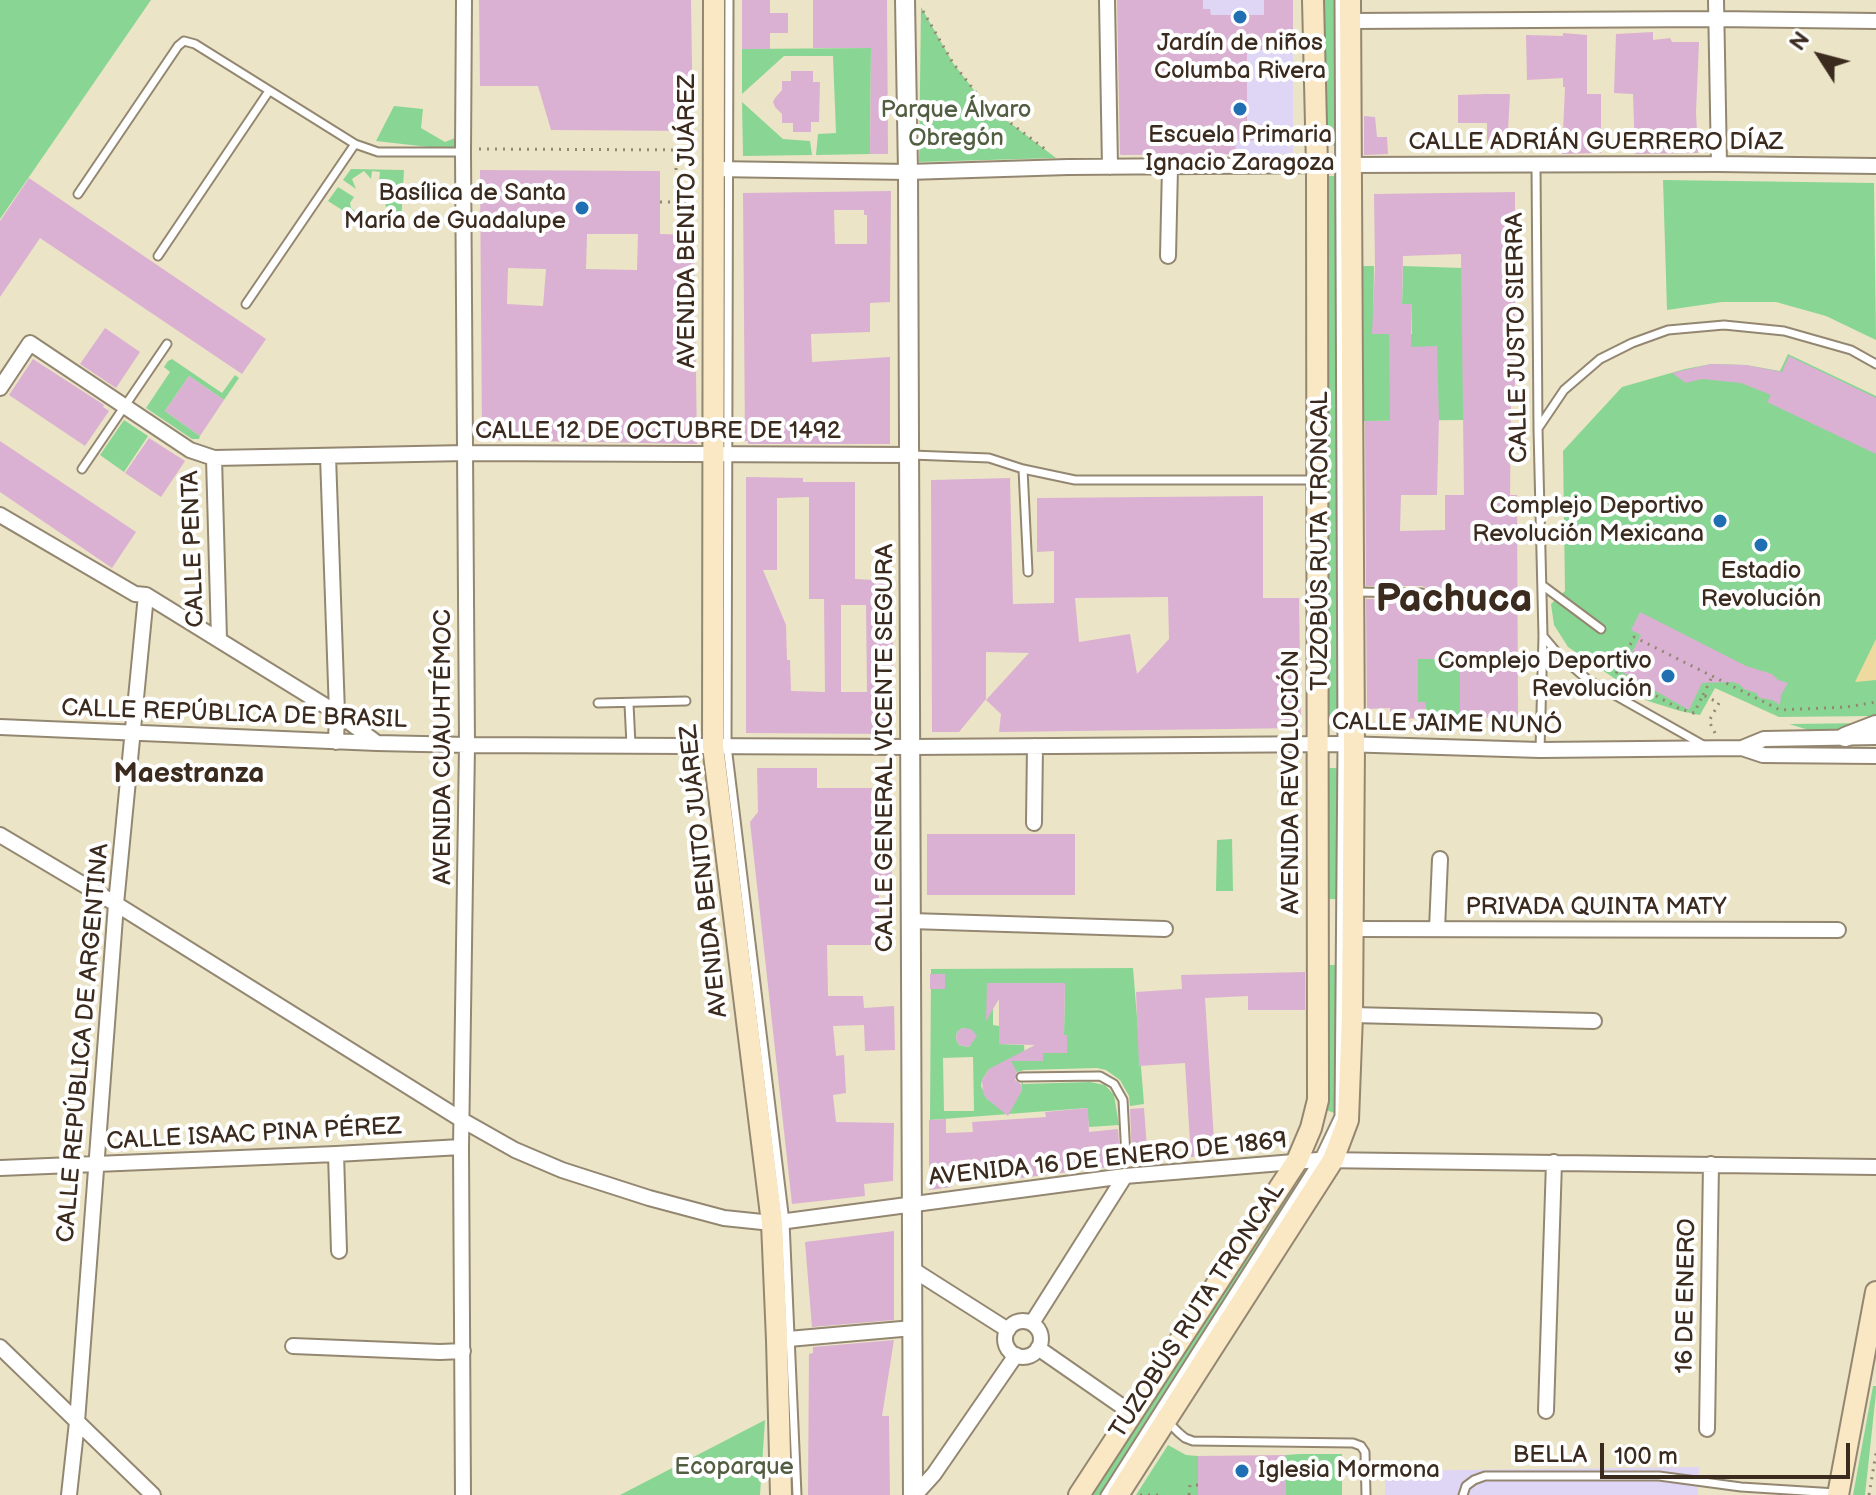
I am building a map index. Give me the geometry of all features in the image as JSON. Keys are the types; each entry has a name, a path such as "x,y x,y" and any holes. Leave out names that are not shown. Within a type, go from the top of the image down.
{"main road":[{"name":"AVENIDA BENITO JUÁREZ","path":"714,0 721,169 720,746 778,1222 784,1340 781,1495"},
{"name":"AVENIDA REVOLUCIÓN","path":"1079,1495 1297,1161 1311,1128 1318,1100 1317,166 1313,0"},
{"path":"1118,1495 1348,1120 1353,929 1348,744 1355,592 1346,165 1350,10"},
{"path":"1838,1494 1876,1292"}],"street":[{"name":"AVENIDA CUAUHTÉMOC","path":"463,1495 461,1147 467,745 464,0"},
{"path":"1107,0 1110,167"},
{"path":"1716,0 1719,164"},
{"name":"CALLE GENERAL VICENTE SEGURA","path":"913,3 908,172 914,1495"},
{"path":"1350,10 1876,21"},
{"name":"CALLE ADRIÁN GUERRERO DÍAZ","path":"721,169 908,172 1068,167 1346,165 1876,166"},
{"path":"1168,256 1170,167"},
{"name":"CALLE 12 DE OCTUBRE DE 1492","path":"0,388 30,343 190,450 214,458 466,453 909,455"},
{"path":"328,456 336,742"},
{"name":"CALLE PENTA","path":"214,458 219,639"},
{"path":"0,515 219,639 337,713 377,743"},
{"name":"CALLE REPÚBLICA DE ARGENTINA","path":"69,1495 116,904 146,595"},
{"path":"1845,737 1876,725"},
{"name":"CALLE REPÚBLICA DE BRASIL","path":"0,727 336,742 720,746"},
{"name":"CALLE JAIME NUNÓ","path":"1742,748 1764,739 1876,737"},
{"name":"CALLE JAIME NUNÓ","path":"720,746 1348,744 1540,750 1707,747 1742,748 1763,755 1876,756"},
{"path":"1034,823 1035,746"},
{"name":"AVENIDA 16 DE ENERO DE 1869","path":"0,835 515,1150 562,1170 724,1218 778,1222 911,1204 1125,1166 1326,1160 1876,1167"},
{"path":"1437,929 1440,859"},
{"path":"911,921 1165,929"},
{"name":"PRIVADA QUINTA MATY","path":"1353,929 1838,930"},
{"path":"1352,1015 1594,1021"},
{"name":"CALLE ISAAC PINA PÉREZ","path":"0,1168 461,1147"},
{"path":"336,1154 339,1251"},
{"path":"1546,1411 1554,1162"},
{"name":"16 DE ENERO","path":"1707,1429 1711,1164"},
{"path":"1032,1323 1125,1166"},
{"path":"912,1269 1008,1330"},
{"path":"1016,1323 1032,1323 1041,1337 1038,1348 1028,1356 1016,1355 1007,1347 1008,1330 1016,1323"},
{"path":"784,1340 913,1328"},
{"path":"293,1346 463,1351"},
{"path":"0,1347 153,1495"},
{"path":"1038,1348 1133,1414"},
{"path":"914,1495 934,1474 1016,1355"}],"lane":[{"path":"721,169 729,0"},
{"name":"TUZOBÚS RUTA TRONCAL","path":"1105,1495 1326,1160 1339,1116 1348,744 1346,165 1339,0"},
{"path":"78,194 184,41 195,44 355,144 378,152 463,152"},
{"path":"158,256 269,91"},
{"path":"246,304 355,144"},
{"name":"CALLE JUSTO SIERRA","path":"1536,165 1543,636 1540,750"},
{"path":"1538,429 1564,390 1600,359 1668,330 1724,325 1784,331 1851,350 1876,364"},
{"path":"82,469 167,344"},
{"name":"CALLE 12 DE OCTUBRE DE 1492","path":"909,455 989,458 1075,480 1317,480"},
{"path":"1023,469 1028,572"},
{"path":"1542,585 1601,629"},
{"path":"1355,592 1422,593"},
{"path":"1543,636 1588,680 1707,747"},
{"path":"598,703 686,701"},
{"path":"629,704 631,745"},
{"path":"1021,1077 1091,1075 1114,1084 1123,1100 1125,1166"},
{"path":"784,1340 797,1495"},
{"path":"1170,1414 1171,1425 1193,1441 1353,1443 1361,1446 1365,1452 1366,1495"},
{"name":"BELLA","path":"1463,1495 1466,1486 1485,1476 1659,1476 1741,1487 1838,1494"}],"path":[{"path":"913,3 984,103 1068,167"},
{"path":"463,152 477,149 697,150"},
{"path":"676,150 676,202"},
{"path":"660,202 698,202"},
{"path":"1712,676 1694,713 1680,709 1616,674 1634,637 1712,676 1780,710 1847,707 1876,702"},
{"path":"1703,695 1719,703 1709,721 1723,748"},
{"path":"1869,1495 1876,1453"},
{"path":"1189,1495 1190,1485 1198,1485"},
{"path":"1136,1495 1162,1495"}],"shaded area":[{"name":"Escuela Primaria Ignacio Zaragoza","path":"1186,0 1293,0 1293,154 1187,155"},
{"path":"1699,1467 1698,1495 1385,1495 1385,1471"}],"green space":[{"path":"0,0 151,0 0,219"},
{"path":"1322,0 1335,0 1337,145 1323,146"},
{"name":"Parque Álvaro Obregón","path":"921,7 953,63 984,103 1056,158 919,162"},
{"path":"871,48 870,154 816,155 818,134 836,133 833,56 784,56 742,94 742,49"},
{"path":"742,102 783,139 810,141 812,155 743,156"},
{"path":"394,106 423,109 421,128 445,142 455,138 455,150 376,141"},
{"path":"351,169 404,170 401,224 370,228 328,201 338,187 354,197 351,208 360,212 365,210 367,220 375,222 376,217 382,214 391,219 394,213 386,207 384,198 392,193 391,184 379,181 380,172 372,171 371,179 364,171 352,179 356,189 343,180"},
{"path":"1323,176 1337,176 1341,715 1327,715"},
{"path":"1663,180 1874,183 1876,340 1826,316 1776,302 1722,302 1667,310"},
{"path":"1363,266 1374,266 1373,334 1412,334 1412,304 1402,304 1403,266 1462,268 1464,420 1364,421","holes":["1390,347 1437,347 1437,406"]},
{"name":"Complejo Deportivo Revolución Mexicana","path":"1788,354 1876,396 1876,715 1779,717 1715,688 1700,715 1648,701 1568,647 1554,625 1551,604 1565,591 1563,451 1622,387 1711,364 1746,365 1780,371"},
{"path":"172,359 222,393 235,375 239,378 224,400 189,376 165,411 200,436 199,439 192,439 146,408 170,372 164,367"},
{"path":"124,420 148,436 124,472 100,455"},
{"path":"1418,658 1460,659 1460,718 1426,718 1425,702 1411,702 1418,691"},
{"path":"1869,723 1812,731 1789,724"},
{"path":"1327,768 1340,768 1338,899 1326,899"},
{"path":"1232,839 1233,891 1216,891 1217,840"},
{"path":"1325,965 1336,965 1337,1114 1326,1110"},
{"path":"1133,968 1144,1104 1130,1106 1129,1096 1120,1080 1106,1070 1024,1070 1018,1072 1023,1084 1090,1082 1105,1085 1114,1095 1119,1125 1089,1127 1087,1108 930,1120 931,969","holes":["987,983 1065,983 1064,1035 1067,1036 1043,1053 1042,1061 1025,1061 1024,1045 999,1044 999,1026 993,1025 993,1005 987,1005","962,1028 971,1030 975,1037 969,1047 959,1045 957,1032","973,1057 974,1111 944,1111 943,1058","989,1069 1013,1069 1018,1073 1021,1092 1013,1103 999,1106 987,1099 981,1086"]},
{"path":"1288,1186 1298,1188 1101,1495 1090,1495"},
{"path":"1873,1386 1876,1386 1876,1393 1865,1495 1853,1495"},
{"name":"Ecoparque","path":"765,1420 760,1495 620,1495"},
{"path":"1168,1445 1186,1455 1198,1456 1198,1495 1136,1495"},
{"path":"1342,1454 1342,1495 1286,1495 1286,1455"}],"sand":[{"path":"1876,639 1876,680 1855,682"}],"building":[{"path":"479,0 691,0 693,131 551,130 538,86 480,86"},
{"path":"742,0 770,0 770,13 788,13 788,33 770,33 770,49 742,49"},
{"path":"813,0 887,0 888,154 870,154 871,48 813,48"},
{"path":"1117,0 1203,0 1203,9 1210,9 1211,15 1264,15 1264,0 1293,0 1293,50 1247,50 1247,126 1268,124 1267,140 1236,141 1235,154 1121,155"},
{"path":"1653,32 1653,40 1670,38 1672,42 1699,42 1698,153 1635,154 1633,94 1614,93 1616,34"},
{"path":"1563,33 1587,35 1587,94 1601,94 1601,153 1562,154 1563,78 1527,80 1526,35 1563,36"},
{"path":"791,71 813,71 813,82 820,82 819,122 811,122 811,132 793,132 793,123 782,123 782,114 773,102 782,90 782,81 791,81"},
{"path":"1510,94 1507,149 1487,149 1487,123 1458,123 1458,95"},
{"path":"1364,116 1375,117 1377,137 1387,137 1388,154 1364,155"},
{"path":"480,170 660,171 660,234 694,235 697,444 482,440","holes":["587,234 638,234 637,270 586,269","508,268 546,269 543,306 507,304"]},
{"path":"29,178 266,339 242,374 40,238 0,297 0,221"},
{"path":"891,191 890,302 870,303 870,332 811,334 812,362 890,357 890,444 748,444 745,441 743,193","holes":["834,210 864,210 864,215 867,215 867,244 835,244"]},
{"path":"1515,192 1515,404 1511,404 1510,495 1517,495 1518,717 1460,718 1460,659 1418,659 1418,702 1425,702 1426,718 1390,719 1390,708 1367,709 1366,599 1422,600 1428,592 1422,586 1366,586 1365,421 1390,421 1389,334 1372,334 1374,194","holes":["1461,254 1464,495 1445,495 1445,530 1400,531 1401,495 1437,495 1439,420 1437,346 1411,347 1412,304 1402,304 1403,256"]},
{"path":"105,328 140,352 116,388 80,364"},
{"path":"1789,356 1876,398 1876,454 1767,402 1771,395 1741,383 1702,379 1686,383 1672,373 1711,364 1746,365 1782,372"},
{"path":"33,359 109,411 85,446 9,395"},
{"path":"189,376 224,400 200,436 165,411"},
{"path":"149,438 185,461 161,497 125,473"},
{"path":"0,441 136,532 112,568 0,492"},
{"path":"746,477 855,482 855,579 893,581 893,734 746,733","holes":["809,497 809,599 824,599 825,692 791,691 786,625 763,570 777,570 777,498","841,605 866,605 867,692 841,692"]},
{"path":"1010,478 1013,604 1054,603 1054,551 1037,552 1037,498 1263,496 1263,598 1299,598 1301,728 999,732 1001,714 986,700 1029,653 986,652 986,699 959,732 932,732 931,480","holes":["1168,597 1169,639 1137,674 1130,634 1079,642 1075,598"]},
{"path":"1640,612 1746,666 1788,683 1781,695 1780,705 1732,682 1702,683 1689,710 1622,672 1641,635 1631,630"},
{"path":"757,768 817,768 817,788 891,788 892,894 879,894 879,945 827,945 828,996 863,996 864,1008 894,1006 895,1050 865,1051 864,1025 833,1026 836,1056 844,1055 846,1093 833,1095 836,1122 894,1123 893,1181 864,1184 865,1196 792,1204 750,822 758,812"},
{"path":"927,834 1075,834 1075,895 927,895"},
{"path":"1305,972 1305,1010 1248,1010 1248,996 1205,998 1215,1156 1191,1157 1185,1063 1139,1066 1136,992 1182,989 1181,975"},
{"path":"930,974 945,974 945,989 930,989"},
{"path":"987,983 1065,983 1064,1035 1067,1035 1067,1053 1043,1053 1043,1061 1011,1061 1017,1072 1015,1080 1022,1085 1008,1116 987,1099 982,1080 989,1069 1035,1045 999,1044 999,999 986,1021"},
{"path":"962,1028 971,1029 977,1036 969,1047 959,1045 956,1039 957,1032"},
{"path":"1088,1108 1089,1132 1118,1129 1120,1158 1126,1163 1132,1157 1130,1109 1144,1108 1148,1162 1013,1179 1012,1166 952,1170 952,1187 929,1190 929,1120 946,1119 946,1133 973,1132 972,1122 1046,1117 1045,1112"},
{"path":"894,1231 894,1320 812,1327 805,1242"},
{"path":"894,1340 882,1416 889,1416 890,1495 808,1495 809,1354 813,1353 813,1347"},
{"name":"Iglesia Mormona","path":"1286,1455 1286,1495 1198,1495 1198,1456"}],"place":[{"name":"Jardín de niños Columba Rivera","path":"1240,17"},
{"name":"Escuela Primaria Ignacio Zaragoza","path":"1240,109"},
{"name":"Basílica de Santa María de Guadalupe","path":"582,208"},
{"name":"Complejo Deportivo Revolución Mexicana","path":"1720,521"},
{"name":"Estadio Revolución","path":"1761,545"},
{"name":"Complejo Deportivo Revolución","path":"1668,676"},
{"name":"Iglesia Mormona","path":"1242,1471"}],"district":[{"name":"Pachuca","path":"1454,601"},
{"name":"Maestranza","path":"189,775"}]}
